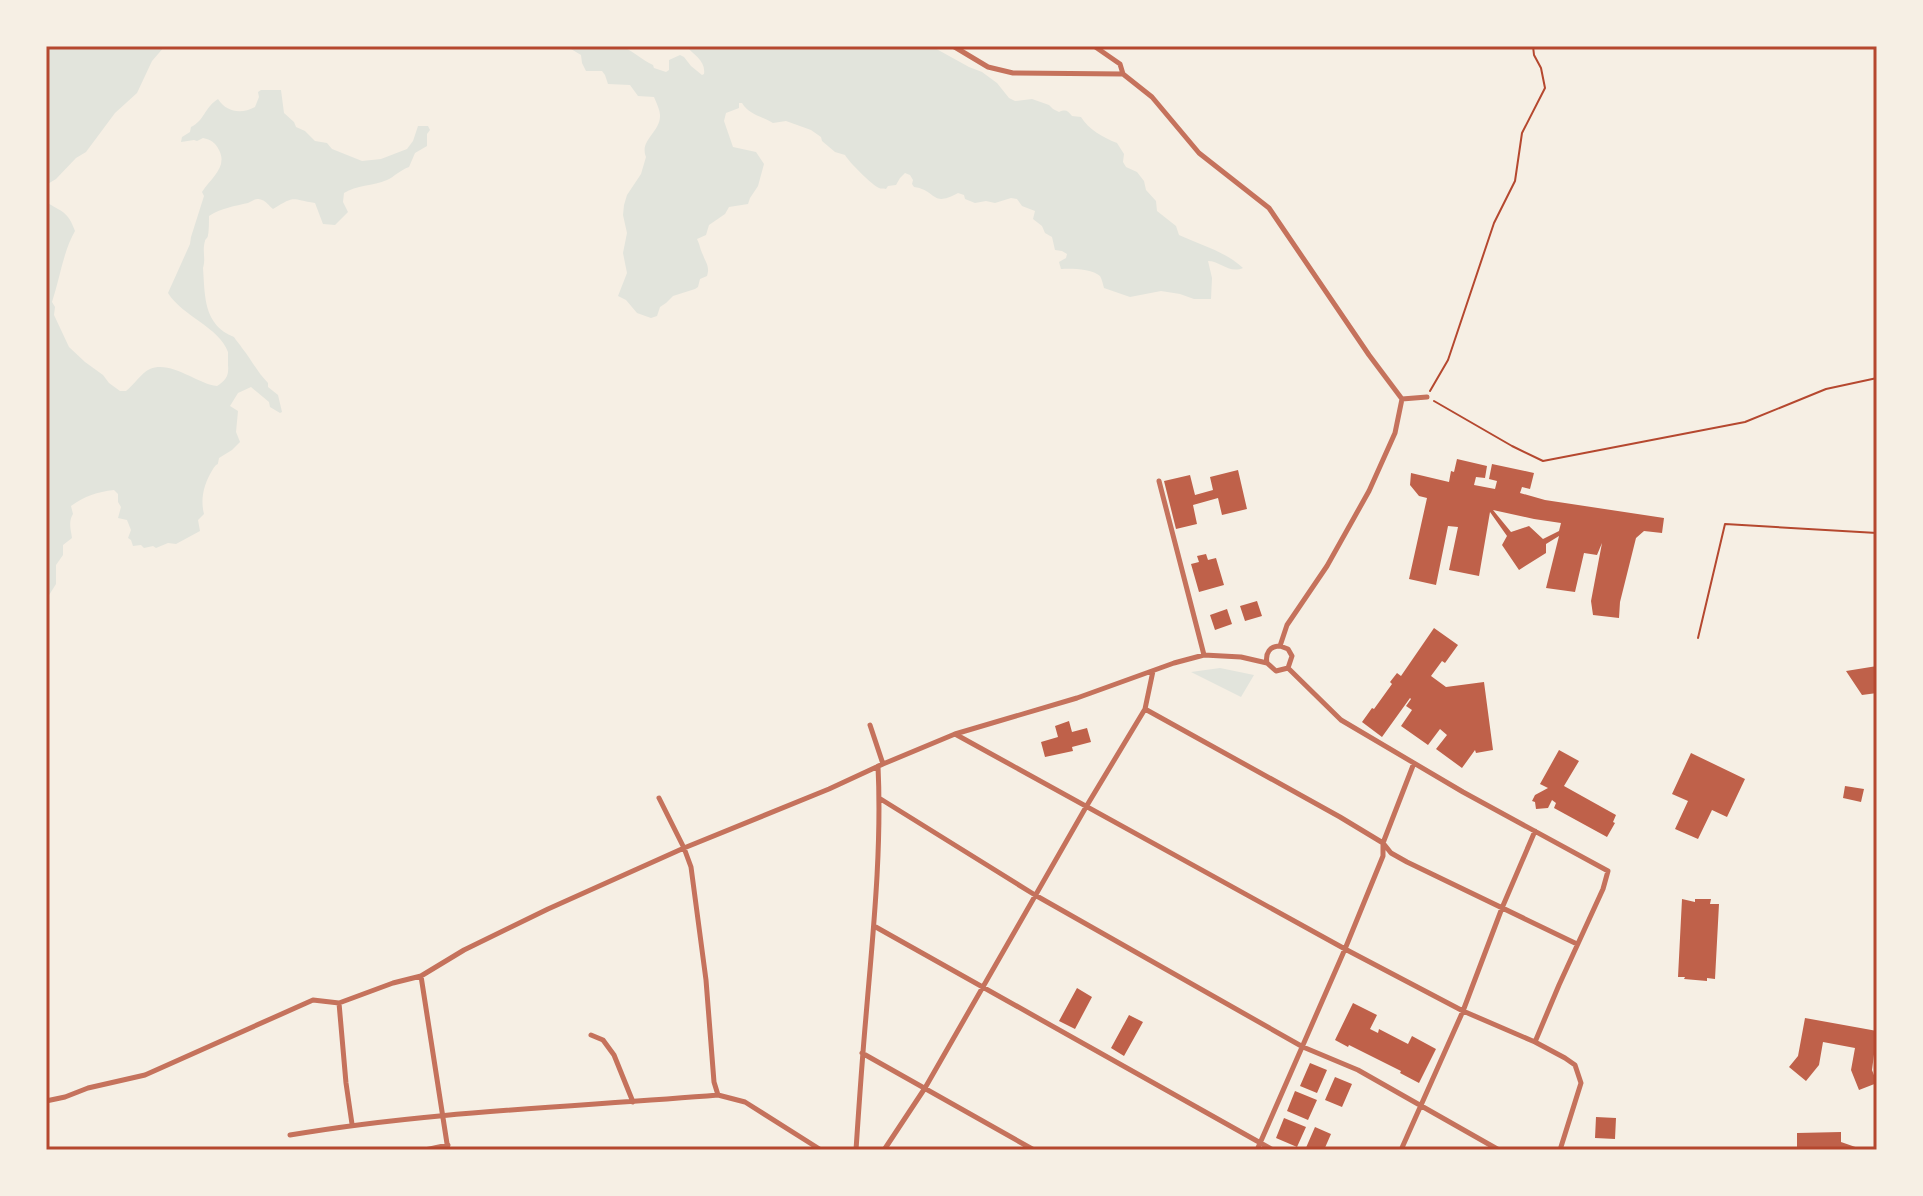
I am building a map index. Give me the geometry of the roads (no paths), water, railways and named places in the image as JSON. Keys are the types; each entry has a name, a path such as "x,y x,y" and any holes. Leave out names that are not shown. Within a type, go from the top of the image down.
{"street":[{"path":"953,46 988,67 1013,73 1123,74"},
{"path":"1094,46 1120,64 1123,74 1152,97 1199,153 1269,208 1402,399 1395,433 1369,491 1327,566 1287,625 1280,646"},
{"path":"1402,399 1427,397"},
{"path":"1159,481 1204,655"},
{"path":"46,1101 145,1075 313,1000 339,1003 421,976 478,943 548,909 955,734 1077,698 1204,655 1241,657 1267,663 1276,671 1288,668 1292,656 1288,649 1276,646 1269,650 1267,663"},
{"path":"1288,668 1341,720 1608,871 1603,889 1535,1042"},
{"path":"884,1150 925,1088 1145,709 1153,671"},
{"path":"1145,709 1383,843 1391,853 1407,862 1577,944"},
{"path":"856,1150 874,926 879,798 880,765 870,725"},
{"path":"955,734 1345,949 1463,1011 1565,1058 1575,1065 1581,1083 1560,1150"},
{"path":"1257,1150 1383,856 1383,843 1414,763"},
{"path":"659,798 691,867 706,980 714,1082 718,1095"},
{"path":"879,798 1035,895 1303,1047 1358,1070 1499,1150"},
{"path":"1401,1150 1463,1011 1535,831"},
{"path":"874,926 1273,1150"},
{"path":"421,976 448,1148 425,1150"},
{"path":"339,1003 352,1124"},
{"path":"591,1035 603,1040 614,1055 633,1102"},
{"path":"862,1053 1034,1150"},
{"path":"290,1135 352,1124 718,1095 745,1102 821,1150"}]}
